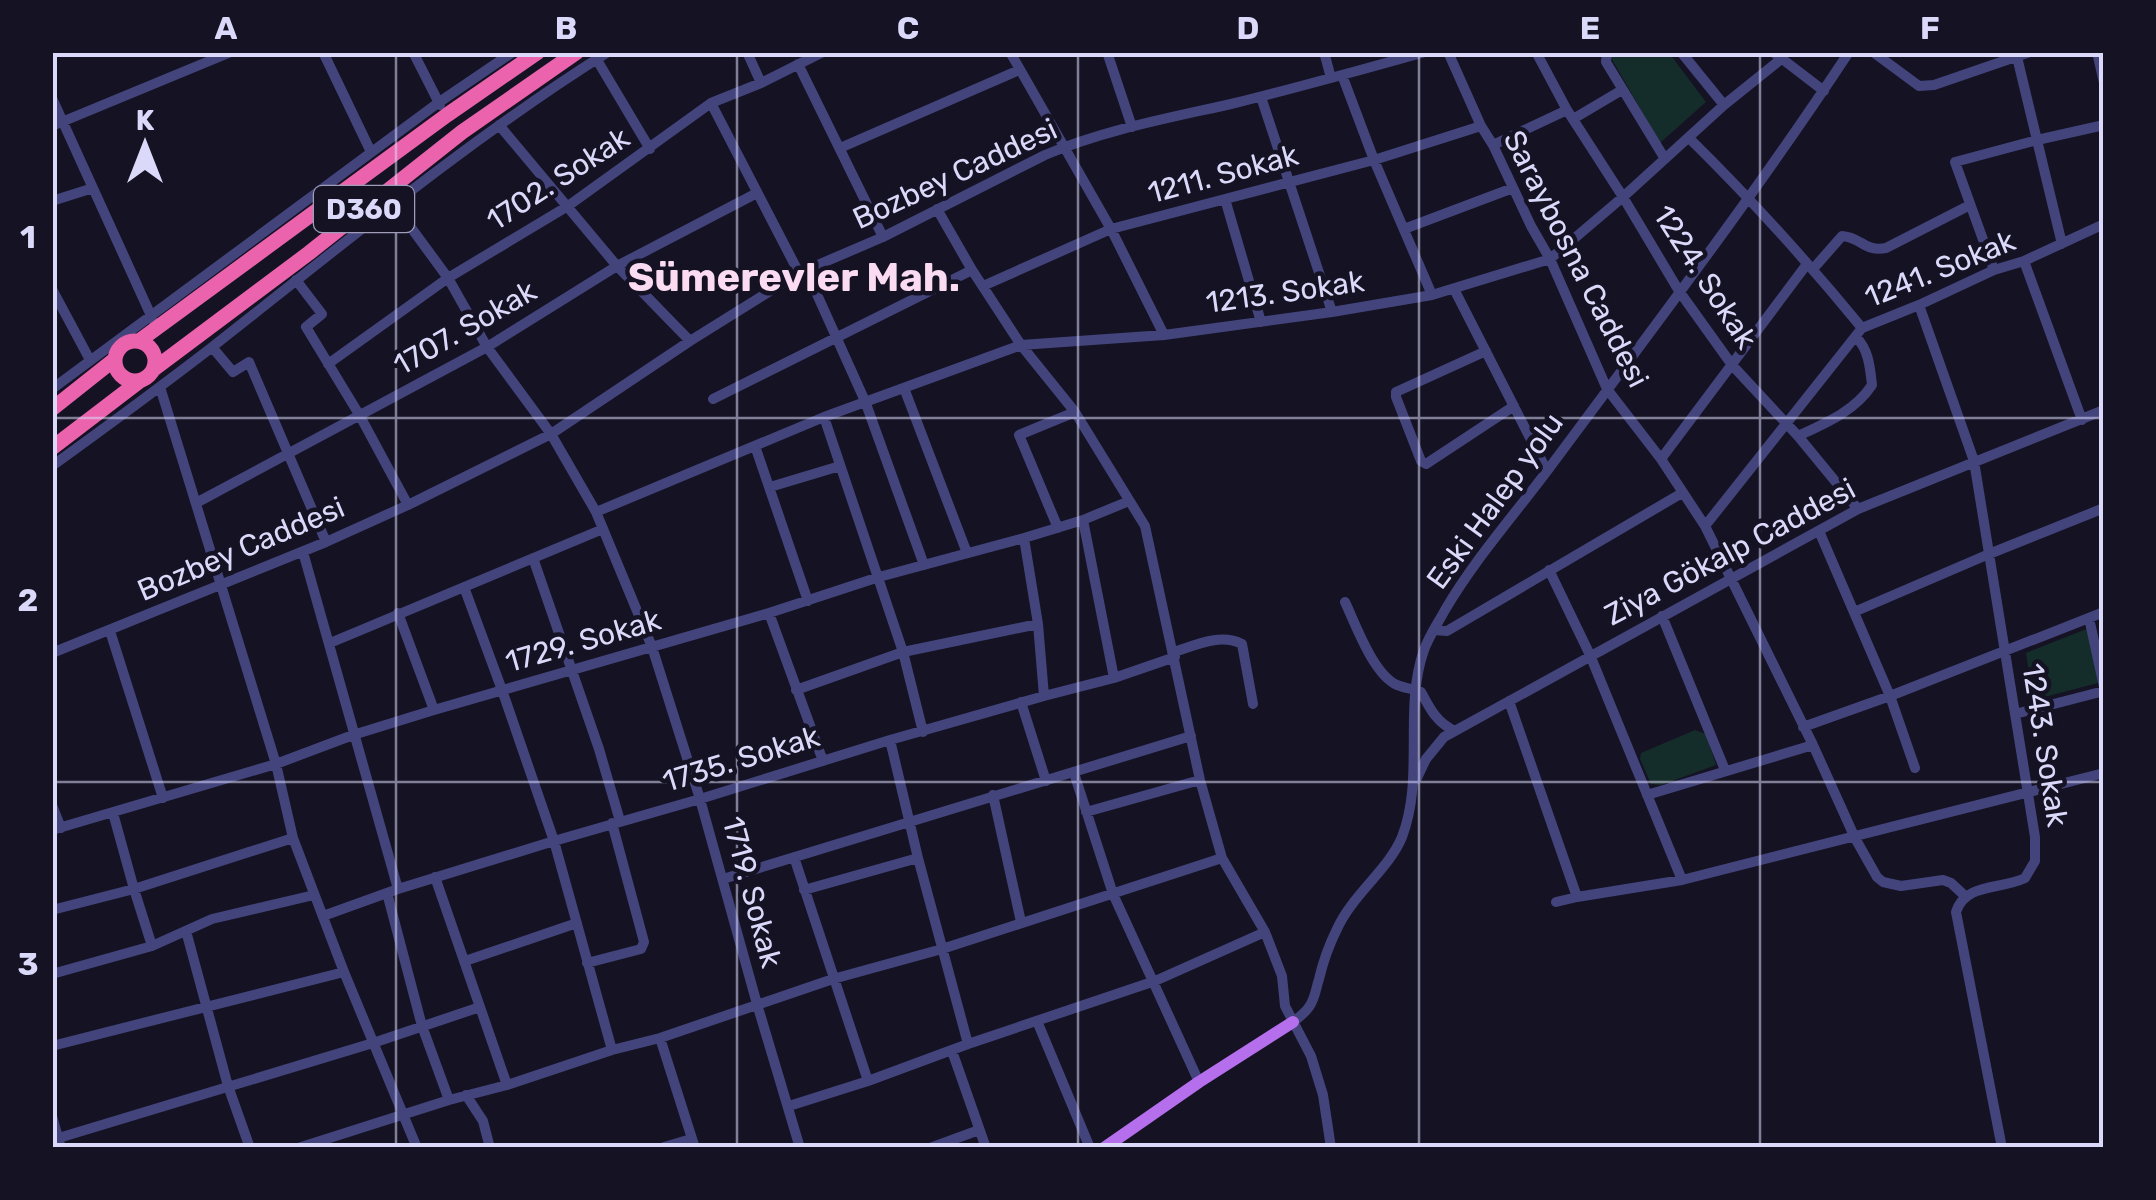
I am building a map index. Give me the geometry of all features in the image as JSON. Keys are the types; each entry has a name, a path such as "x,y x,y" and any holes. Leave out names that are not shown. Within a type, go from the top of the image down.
{"highway":[{"name":"D360","path":"139,341 154,321 443,109 538,52"},
{"name":"D360","path":"154,369 462,132 577,52"},
{"path":"52,448 140,380 154,369 152,349 139,341 123,345 115,359 122,376 140,380"},
{"path":"52,408 115,359"}],"main road":[{"path":"1104,1148 1292,1022"}],"street":[{"path":"58,124 206,57 231,52"},
{"path":"322,52 372,152"},
{"path":"413,52 443,109"},
{"path":"352,175 372,152 443,109 513,52"},
{"path":"52,466 212,347 393,203 608,52"},
{"path":"746,52 761,83"},
{"name":"1702. Sokak","path":"328,364 448,278 568,206 711,103 824,52"},
{"path":"1010,52 1111,229 1164,334"},
{"path":"1107,52 1132,127"},
{"path":"1324,52 1432,295"},
{"name":"Bozbey Caddesi","path":"52,654 326,542 550,434 802,271 883,237 1063,147 1425,52"},
{"name":"Saraybosna Caddesi","path":"1448,52 1481,126 1550,259 1608,389 1661,459 1704,526 1877,877 1883,882 1911,886 1942,880 1964,896"},
{"name":"1224. Sokak","path":"1536,52 1570,115 1679,291 1732,365 1798,436 1858,510"},
{"path":"1607,52 1606,62 1665,159"},
{"path":"1680,52 1724,105"},
{"name":"Eski Halep yolu","path":"1292,1022 1308,1009 1315,996 1330,942 1340,922 1395,851 1402,836 1413,787 1416,690 1424,650 1454,594 1748,197 1849,52"},
{"path":"1872,52 1919,86 1934,85 2030,52"},
{"path":"1980,52 1986,68"},
{"path":"2097,52 2104,82"},
{"path":"1550,259 1624,197 1777,56 1824,90"},
{"path":"2017,57 2062,244"},
{"path":"597,60 650,149"},
{"path":"798,64 883,237"},
{"path":"840,148 1019,70"},
{"path":"1493,145 1622,90"},
{"path":"1261,97 1332,312"},
{"path":"52,98 58,124 93,188 154,321 90,360 52,389"},
{"path":"711,103 836,336 865,402 924,565"},
{"path":"499,125 618,266 690,341"},
{"path":"1994,270 1954,162 2104,125"},
{"name":"1211. Sokak","path":"983,286 1111,229 1374,160 1481,126"},
{"path":"1688,138 1810,266 1859,333 1872,385 1862,400 1798,436"},
{"path":"52,201 93,188"},
{"path":"1404,229 1513,188"},
{"name":"1707. Sokak","path":"196,503 487,347 618,266 757,193"},
{"path":"1225,199 1261,322"},
{"name":"1719. Sokak","path":"393,203 448,278 487,347 550,434 596,512 652,647 800,1148"},
{"path":"1661,459 1810,266 1842,236 1875,250 1886,248 1970,205"},
{"path":"937,210 1021,346 1074,412 1144,526 1200,780 1222,858 1265,932 1282,976 1285,1006 1311,1056 1323,1095 1332,1148"},
{"name":"1241. Sokak","path":"1704,526 1859,333 2104,224"},
{"name":"1213. Sokak","path":"596,512 824,417 1021,346 1164,334 1332,312 1432,295 1550,259"},
{"path":"2024,262 2082,420"},
{"path":"713,399 972,270"},
{"path":"296,280 322,314 306,327 408,504"},
{"path":"52,289 90,360"},
{"path":"1454,289 1547,471"},
{"name":"1243. Sokak","path":"1919,305 1974,461 2034,838 2033,868 2025,878 1964,896"},
{"path":"212,347 233,372 249,362 326,542"},
{"path":"1486,352 1396,392 1421,461 1426,464 1514,406"},
{"path":"160,387 276,764 293,838 417,1148"},
{"path":"904,388 967,553"},
{"name":"Ziya Gökalp Caddesi","path":"1413,787 1426,759 1444,736 1590,655 1858,510 2104,410"},
{"path":"1058,528 1019,435 1074,412"},
{"path":"824,417 903,652 923,732"},
{"path":"755,446 808,601"},
{"path":"770,487 840,466"},
{"path":"1434,630 1448,631 1682,492"},
{"name":"1729. Sokak","path":"56,829 276,764 434,710 879,577 1058,528 1128,501"},
{"path":"1854,612 2104,508"},
{"path":"1082,520 1114,678"},
{"path":"330,643 602,529"},
{"path":"1819,531 1890,696 1915,768"},
{"path":"1024,538 1038,624 1044,696"},
{"path":"303,552 393,891 422,1026 450,1100"},
{"path":"533,558 572,670 616,822 644,942 641,949 587,964"},
{"path":"1549,570 1590,655 1682,880"},
{"path":"464,587 554,840 612,1050"},
{"path":"1345,602 1384,676 1421,692 1436,717 1455,731"},
{"path":"1803,726 2104,612"},
{"path":"398,613 434,710"},
{"path":"769,613 822,761"},
{"path":"1662,616 1725,770"},
{"path":"2015,714 2104,689 2089,618"},
{"path":"796,690 903,652 1038,624"},
{"path":"110,631 163,798"},
{"name":"1735. Sokak","path":"323,916 554,840 1114,678 1210,641 1230,638 1242,644 1253,704"},
{"path":"1509,701 1576,897"},
{"path":"1021,702 1046,781"},
{"path":"723,879 1190,736"},
{"path":"890,740 968,1044"},
{"path":"1647,794 1812,745"},
{"path":"1074,773 1113,894 1199,1082"},
{"path":"1556,902 1682,880 2104,773"},
{"path":"1086,812 1200,780"},
{"path":"993,795 1021,922"},
{"path":"52,805 56,829"},
{"path":"114,813 152,946"},
{"path":"52,910 134,889 293,838"},
{"path":"794,857 868,1082"},
{"path":"804,890 918,858"},
{"path":"298,1148 660,1038 833,979 942,949 1222,858"},
{"path":"435,877 507,1085"},
{"path":"52,974 152,946 212,919 314,896"},
{"path":"1964,896 1957,906 1956,919 2002,1148"},
{"path":"464,961 577,923"},
{"path":"186,931 228,1086 250,1148"},
{"path":"789,1106 1154,981 1265,932"},
{"path":"52,1046 344,972"},
{"path":"52,1116 57,1142 480,1007"},
{"path":"1036,1021 1090,1148"},
{"path":"660,1038 693,1143 661,1148"},
{"path":"952,1051 986,1148"},
{"path":"466,1095 483,1121 490,1148"},
{"path":"930,1148 979,1130"}],"green space":[{"path":"1669,53 1706,102 1660,143 1610,56"},
{"path":"2089,628 2098,683 2033,700 2026,653"},
{"path":"1695,730 1706,734 1716,765 1661,785 1651,784 1641,753"}],"district":[{"name":"Sümerevler Mah.","path":"794,277"}]}
